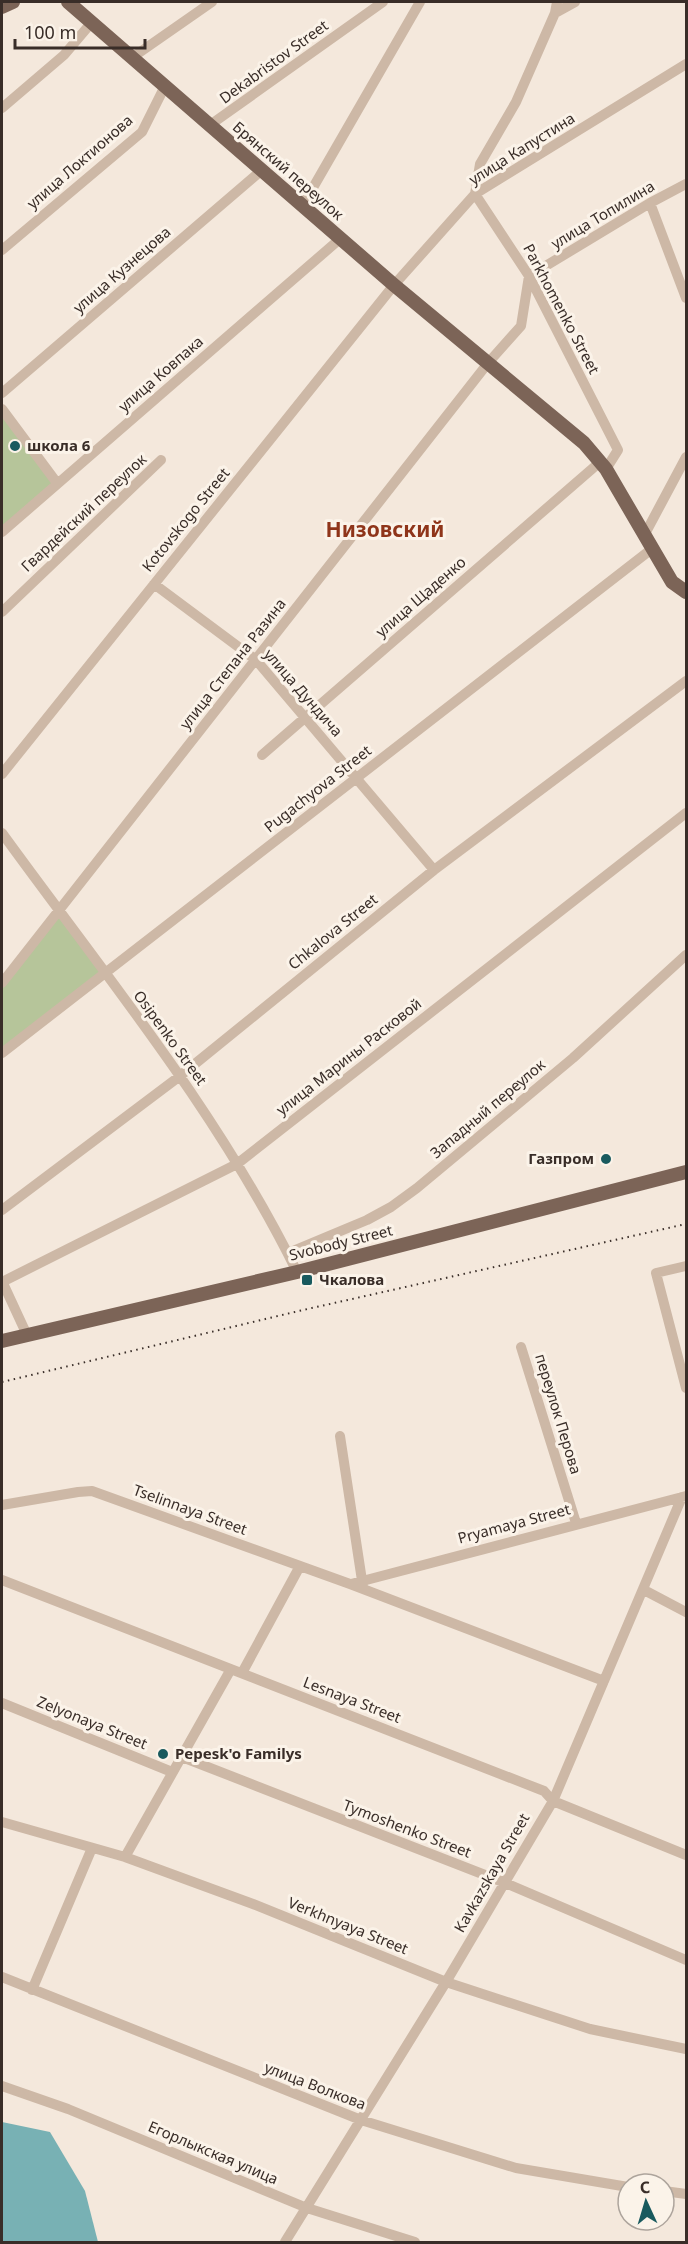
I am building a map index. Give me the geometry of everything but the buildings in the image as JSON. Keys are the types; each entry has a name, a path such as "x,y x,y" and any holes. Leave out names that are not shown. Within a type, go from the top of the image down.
{"main road":[{"path":"2,7 13,2"},
{"name":"Брянский переулок","path":"68,2 394,285 584,443 603,465 672,582 687,592"},
{"name":"Svobody Street","path":"2,1341 297,1272 687,1173"}],"street":[{"path":"133,57 212,2"},
{"name":"Dekabristov Street","path":"210,125 383,2"},
{"path":"303,205 420,2"},
{"path":"475,194 480,164 516,102 556,7 575,2"},
{"path":"2,108 64,55 92,22"},
{"name":"улица Капустина","path":"394,285 475,194 687,64"},
{"name":"улица Локтионова","path":"2,250 142,132 165,86"},
{"name":"улица Кузнецова","path":"2,393 262,170"},
{"name":"улица Топилина","path":"529,276 650,202 687,184"},
{"name":"Parkhomenko Street","path":"475,194 529,276 618,450 603,465"},
{"path":"650,202 687,298"},
{"name":"улица Ковпака","path":"2,532 341,238"},
{"path":"488,363 521,326 529,276"},
{"name":"Kotovskogo Street","path":"2,774 394,285"},
{"name":"улица Степана Разина","path":"2,983 488,363"},
{"path":"2,409 57,483"},
{"path":"645,534 687,457"},
{"name":"Гвардейский переулок","path":"2,612 161,460"},
{"name":"улица Щаденко","path":"262,755 603,465"},
{"name":"Pugachyova Street","path":"2,1053 653,548"},
{"name":"улица Дундича","path":"154,584 256,660 434,870"},
{"name":"Chkalova Street","path":"2,1210 180,1076 434,870 687,681"},
{"name":"улица Марины Расковой","path":"2,1281 237,1164 687,813"},
{"name":"Osipenko Street","path":"2,833 180,1076 237,1164 297,1272"},
{"name":"Западный переулок","path":"288,1253 367,1220 391,1207 417,1188 573,1058 687,955"},
{"path":"687,1266 656,1273 687,1388"},
{"path":"2,1281 27,1335"},
{"name":"переулок Перова","path":"521,1347 576,1523"},
{"path":"340,1436 363,1585 603,1681"},
{"name":"Tselinnaya Street","path":"2,1505 78,1491 92,1491 350,1584"},
{"name":"Pryamaya Street","path":"350,1584 363,1585 576,1523 684,1496"},
{"name":"Kavkazskaya Street","path":"285,2242 446,1982 503,1882 553,1801 684,1496"},
{"path":"242,1673 300,1566"},
{"name":"Lesnaya Street","path":"2,1580 544,1791 553,1801 687,1855"},
{"path":"644,1590 687,1612"},
{"path":"125,1857 231,1669"},
{"name":"Zelyonaya Street","path":"2,1703 172,1772"},
{"name":"Tymoshenko Street","path":"182,1757 503,1882 687,1960"},
{"name":"Verkhnyaya Street","path":"2,1822 125,1857 253,1904 446,1982 590,2029 687,2049"},
{"path":"32,1990 92,1848"},
{"name":"улица Волкова","path":"2,1977 361,2120 516,2169 616,2185"},
{"name":"Егорлыкская улица","path":"2,2086 68,2109 307,2208 415,2242"}],"green space":[{"name":"школа 6","path":"2,409 57,483 2,532"},
{"path":"58,911 107,976 2,1055 2,983"}],"water":[{"path":"2,2122 50,2132 85,2191 98,2242 2,2242"}],"railway":[{"path":"2,1382 303,1310 686,1224"}],"place":[{"name":"школа 6","path":"15,446"},
{"name":"Газпром","path":"606,1159"},
{"name":"Чкалова","path":"307,1280"},
{"name":"Pepesk'o Familys","path":"163,1754"}],"district":[{"name":"Низовский","path":"385,530"}]}
